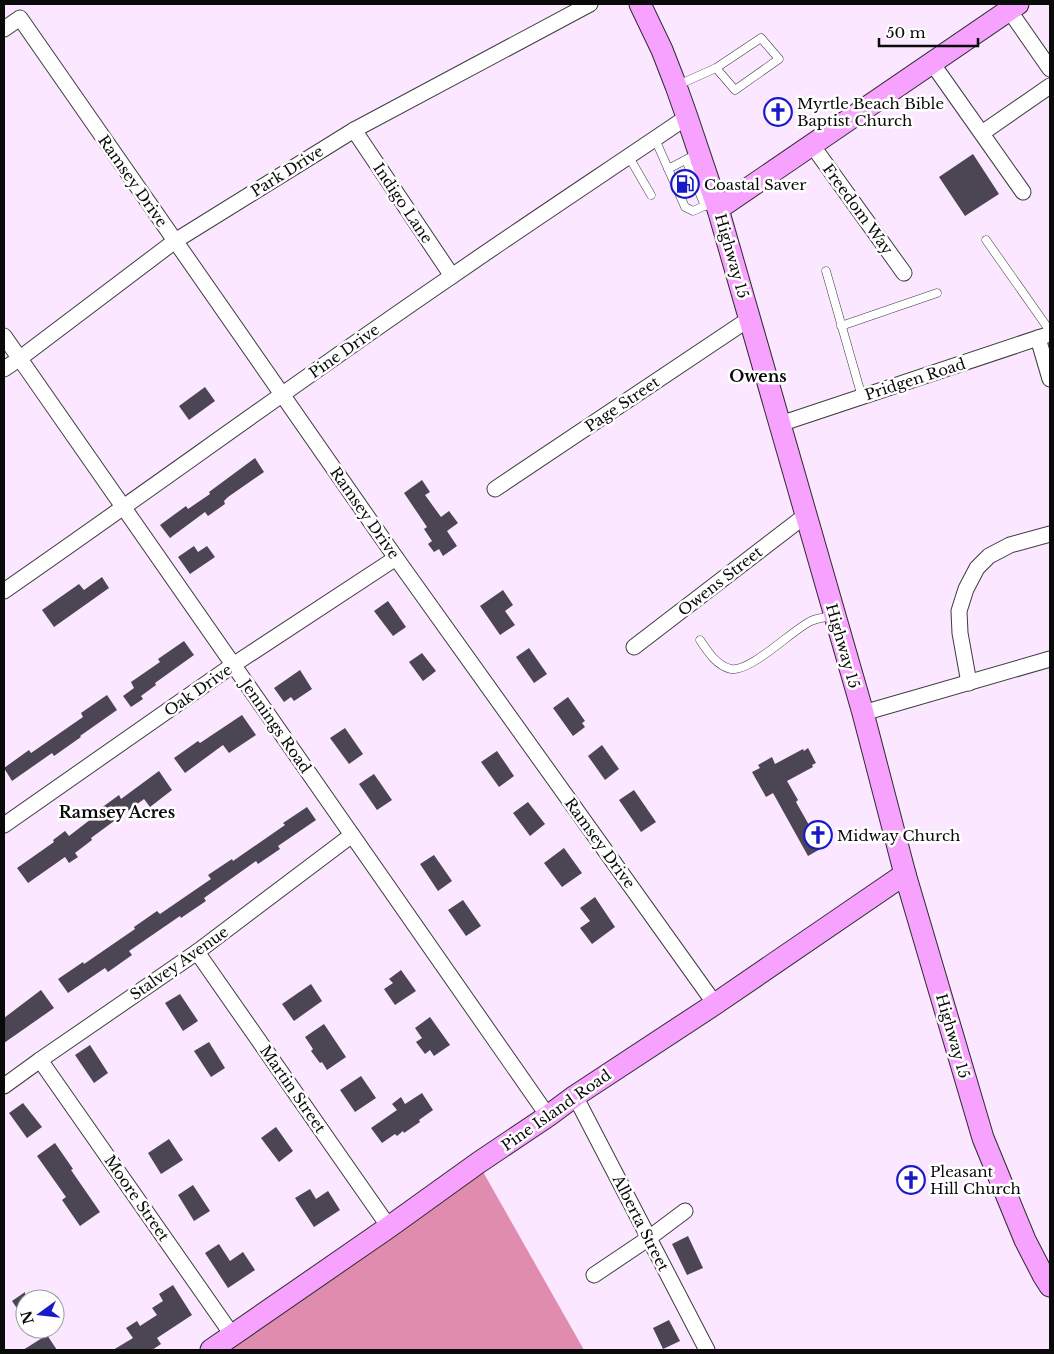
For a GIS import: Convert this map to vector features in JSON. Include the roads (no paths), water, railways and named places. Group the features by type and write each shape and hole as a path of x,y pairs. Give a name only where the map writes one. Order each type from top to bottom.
{"main road":[{"name":"Highway 15","path":"640,4 662,50 687,117 693,156 713,206 749,319 863,713 905,874 983,1138 1025,1240 1050,1286"},
{"path":"713,206 812,145 1014,7"},
{"name":"Pine Island Road","path":"211,1350 575,1096 715,1004 905,874"}],"street":[{"name":"Park Drive","path":"4,369 20,359 175,241 354,130 590,4"},
{"path":"1014,7 1050,69"},
{"name":"Ramsey Drive","path":"4,29 20,18 396,558 715,1004"},
{"path":"932,63 1024,192"},
{"path":"982,133 1050,86"},
{"name":"Pine Drive","path":"4,591 452,276 687,117"},
{"name":"Indigo Lane","path":"354,130 452,276"},
{"name":"Freedom Way","path":"812,145 904,273"},
{"name":"Page Street","path":"495,489 749,319"},
{"path":"1046,335 1050,379"},
{"name":"Pridgen Road","path":"780,424 1046,335"},
{"name":"Jennings Road","path":"4,336 548,1116"},
{"name":"Owens Street","path":"634,647 806,516"},
{"path":"969,683 960,633 959,611 966,588 977,568 989,556 1010,545 1050,534"},
{"name":"Oak Drive","path":"4,825 233,665 396,558"},
{"path":"863,713 1050,659"},
{"name":"Stalvey Avenue","path":"4,1086 197,952 352,835"},
{"name":"Martin Street","path":"197,952 389,1227"},
{"name":"Moore Street","path":"40,1060 233,1336"},
{"name":"Alberta Street","path":"575,1096 706,1350"},
{"path":"594,1276 685,1211"}],"lane":[{"path":"676,86 716,68 761,38 779,59 735,90 716,68"},
{"path":"655,138 685,207 693,211 713,206"},
{"path":"629,156 651,195"},
{"path":"668,169 693,156"},
{"path":"986,240 1046,335"},
{"path":"826,271 862,397"},
{"path":"841,326 937,293"},
{"path":"700,640 711,656 721,664 732,669 749,665 812,621 834,616"}],"place":[{"name":"Myrtle Beach Bible Baptist Church","path":"778,112"},
{"name":"Coastal Saver","path":"685,184"},
{"name":"Midway Church","path":"818,835"},
{"name":"Pleasant Hill Church","path":"911,1180"}],"district":[{"name":"Owens","path":"758,376"},
{"name":"Ramsey Acres","path":"117,812"}]}
